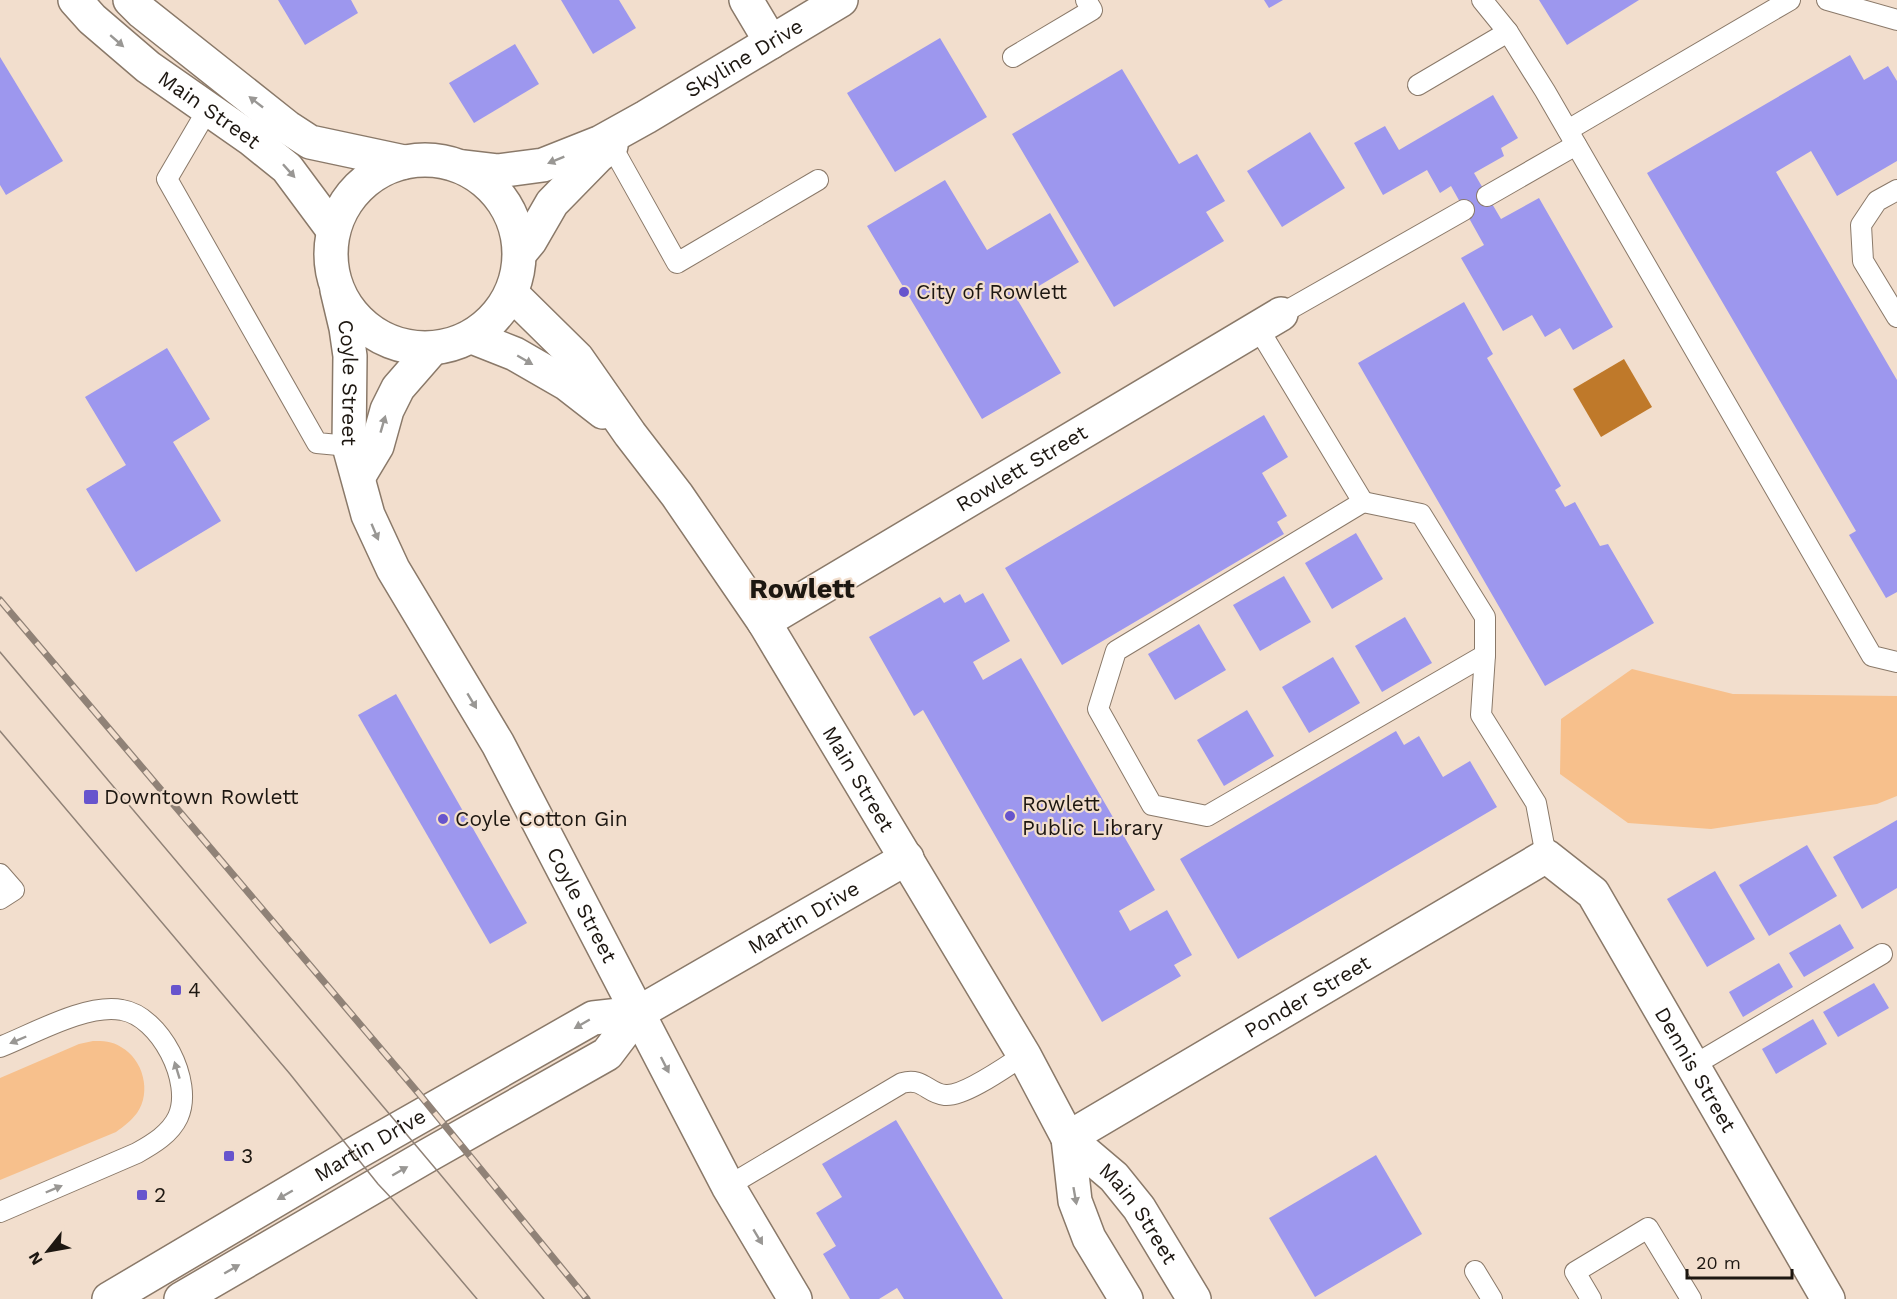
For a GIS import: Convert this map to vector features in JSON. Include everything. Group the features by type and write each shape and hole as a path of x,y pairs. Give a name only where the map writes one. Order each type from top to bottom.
{"street":[{"name":"Main Street","path":"75,0 92,19 148,67 251,139 287,168 333,230"},
{"name":"Main Street","path":"130,0 271,114 310,142 404,162 442,160 463,167 486,181 504,201 516,226 520,253 518,274 512,294 495,319 472,338 452,346 432,349 402,346 375,335 352,315 337,290 330,250 333,230 348,198 373,174 404,162"},
{"path":"746,0 771,42"},
{"name":"Skyline Drive","path":"463,167 497,171 543,165 601,142 841,0"},
{"name":"Skyline Drive","path":"520,253 530,241 552,203 598,156 646,117"},
{"name":"Coyle Street","path":"337,290 350,356 354,461 368,515 393,569 498,744 728,1186 795,1299"},
{"name":"Main Street","path":"512,294 577,358 630,434 677,495 764,622 1024,1056 1068,1138 1114,1177 1139,1208 1194,1299"},
{"name":"Rowlett Street","path":"764,622 1269,321"},
{"name":"Main Street","path":"472,338 515,354 567,384 630,434"},
{"name":"Coyle Street","path":"354,461 378,446 387,410 399,388 432,349"},
{"name":"Dennis Street","path":"1546,855 1593,893 1828,1299"},
{"name":"Ponder Street","path":"1068,1138 1546,855"},
{"name":"Martin Drive","path":"181,1299 607,1054 638,1013 907,858"},
{"name":"Martin Drive","path":"109,1299 334,1166 592,1018 638,1013"},
{"name":"Main Street","path":"1068,1138 1075,1201 1089,1238 1126,1299"}],"lane":[{"path":"1013,57 1092,10 1086,0"},
{"path":"1482,0 1508,32 1572,137 1872,656 1897,662"},
{"path":"1487,196 1572,137 1790,0"},
{"path":"1827,0 1897,20"},
{"path":"1418,85 1508,32"},
{"path":"208,109 168,178 317,443 354,461"},
{"path":"611,146 676,263 818,180"},
{"path":"1897,190 1877,201 1861,225 1863,261 1897,317"},
{"path":"1363,502 1269,321 1464,210"},
{"path":"1485,655 1207,816 1152,806 1098,709 1116,651 1363,502 1421,514 1485,617 1485,655 1481,714 1536,804 1546,855"},
{"path":"0,874 14,890 0,899"},
{"path":"1694,1065 1882,954"},
{"path":"0,1047 83,1012 105,1009 123,1010 142,1019 160,1036 173,1056 180,1077 183,1097 179,1116 168,1132 153,1144 0,1212"},
{"path":"728,1186 902,1083 916,1081 943,1095 951,1095 967,1090 1024,1056"},
{"path":"1591,1299 1575,1272 1648,1228 1691,1299"},
{"path":"1475,1271 1492,1299"}],"shaded area":[{"path":"1624,359 1652,407 1601,437 1573,389"},
{"path":"1632,669 1733,694 1897,696 1897,796 1877,804 1711,829 1628,823 1560,774 1561,719"},
{"path":"93,1041 118,1045 135,1059 143,1077 144,1086 142,1105 137,1113 116,1132 0,1180 0,1078 79,1044"}],"building":[{"path":"278,0 351,0 358,13 305,45"},
{"path":"561,0 619,0 636,28 593,54"},
{"path":"1264,0 1283,0 1269,8"},
{"path":"1539,0 1639,0 1567,45"},
{"path":"940,38 987,117 895,172 847,93"},
{"path":"515,44 539,84 474,123 449,83"},
{"path":"1850,55 1864,80 1888,66 1897,81 1897,161 1837,196 1811,151 1776,172 1897,380 1897,592 1886,598 1849,535 1856,531 1647,173"},
{"path":"0,57 63,161 6,195 0,185"},
{"path":"1122,69 1179,164 1197,154 1225,201 1206,212 1224,241 1114,307 1012,134"},
{"path":"1493,95 1518,138 1501,148 1504,156 1474,173 1501,219 1539,198 1613,327 1573,350 1560,328 1545,337 1532,315 1503,331 1461,258 1484,245 1451,186 1440,193 1427,170 1383,195 1354,143 1385,126 1399,150"},
{"path":"1310,132 1345,188 1282,227 1247,171"},
{"path":"945,180 987,250 1050,213 1079,262 1017,299 1061,373 982,419 867,226"},
{"path":"1464,302 1493,354 1487,358 1561,486 1555,490 1565,507 1575,502 1600,546 1608,544 1654,623 1545,686 1358,363"},
{"path":"167,348 210,419 173,442 221,521 136,572 86,489 126,465 85,397"},
{"path":"1264,415 1288,457 1262,473 1287,516 1277,522 1284,534 1062,665 1005,568"},
{"path":"1356,533 1383,579 1332,609 1305,563"},
{"path":"1284,576 1311,622 1260,651 1233,605"},
{"path":"983,593 1010,641 973,662 983,680 1021,658 1155,890 1119,911 1130,931 1167,910 1192,955 1174,965 1181,976 1102,1022 923,710 914,716 869,637 940,597 944,603 960,594 965,603"},
{"path":"1405,617 1432,663 1382,692 1355,646"},
{"path":"1199,624 1226,670 1175,700 1148,654"},
{"path":"1333,657 1360,703 1309,733 1282,687"},
{"name":"Coyle Cotton Gin","path":"396,694 527,923 490,944 358,715"},
{"path":"1247,710 1274,756 1224,786 1197,740"},
{"path":"1396,731 1404,745 1419,736 1443,777 1470,761 1497,807 1238,959 1180,859"},
{"path":"1897,820 1897,888 1862,909 1833,857"},
{"path":"1807,845 1837,896 1769,936 1739,885"},
{"path":"1715,871 1755,939 1707,967 1667,899"},
{"path":"1840,924 1854,948 1804,977 1789,953"},
{"path":"1779,963 1793,987 1743,1017 1729,992"},
{"path":"1874,983 1889,1008 1838,1037 1823,1012"},
{"path":"1813,1019 1827,1044 1776,1074 1762,1049"},
{"path":"896,1120 1003,1299 904,1299 897,1288 879,1299 850,1299 823,1254 836,1246 816,1213 842,1197 822,1164"},
{"path":"1376,1155 1422,1234 1315,1297 1269,1218"}],"tram line":[{"path":"0,652 544,1299"},
{"path":"0,731 290,1074 378,1184 477,1299"}],"railway":[{"path":"0,600 420,1095 587,1299"}],"place":[{"name":"City of Rowlett","path":"904,292"},
{"name":"Downtown Rowlett","path":"91,797"},
{"name":"Rowlett Public Library","path":"1010,816"},
{"name":"Coyle Cotton Gin","path":"443,819"},
{"name":"4","path":"176,990"},
{"name":"3","path":"229,1156"},
{"name":"2","path":"142,1195"}],"district":[{"name":"Rowlett","path":"802,589"}]}
